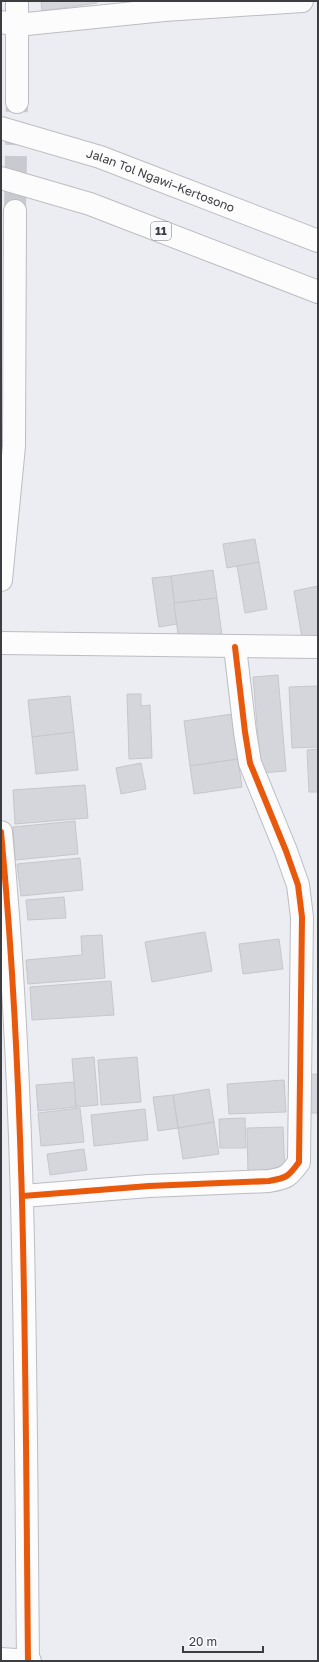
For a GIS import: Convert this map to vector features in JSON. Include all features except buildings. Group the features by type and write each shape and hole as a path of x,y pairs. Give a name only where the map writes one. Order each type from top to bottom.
{"main road":[{"path":"17,1 9,24 17,102"},
{"path":"9,24 164,10 302,1"},
{"name":"Jalan Tol Ngawi–Kertosono","path":"1,128 100,157 318,241"},
{"name":"11","path":"1,178 90,204 318,292"},
{"path":"1,580 14,446 8,271 15,211"},
{"path":"1,643 318,647"},
{"path":"23,1196 149,1186 269,1181 285,1178 299,1162 302,917 298,885 286,851 250,763 244,732 235,647"},
{"path":"1,832 15,1035 23,1196 29,1661 1,1659"}],"tunnel":[{"path":"15,211 17,102"}],"cycle path":[{"path":"23,1196 149,1186 269,1181 287,1176 299,1162 302,917 298,885 286,851 250,763 235,647"},
{"path":"1,832 10,935 20,1142 25,1349 28,1661"}]}
